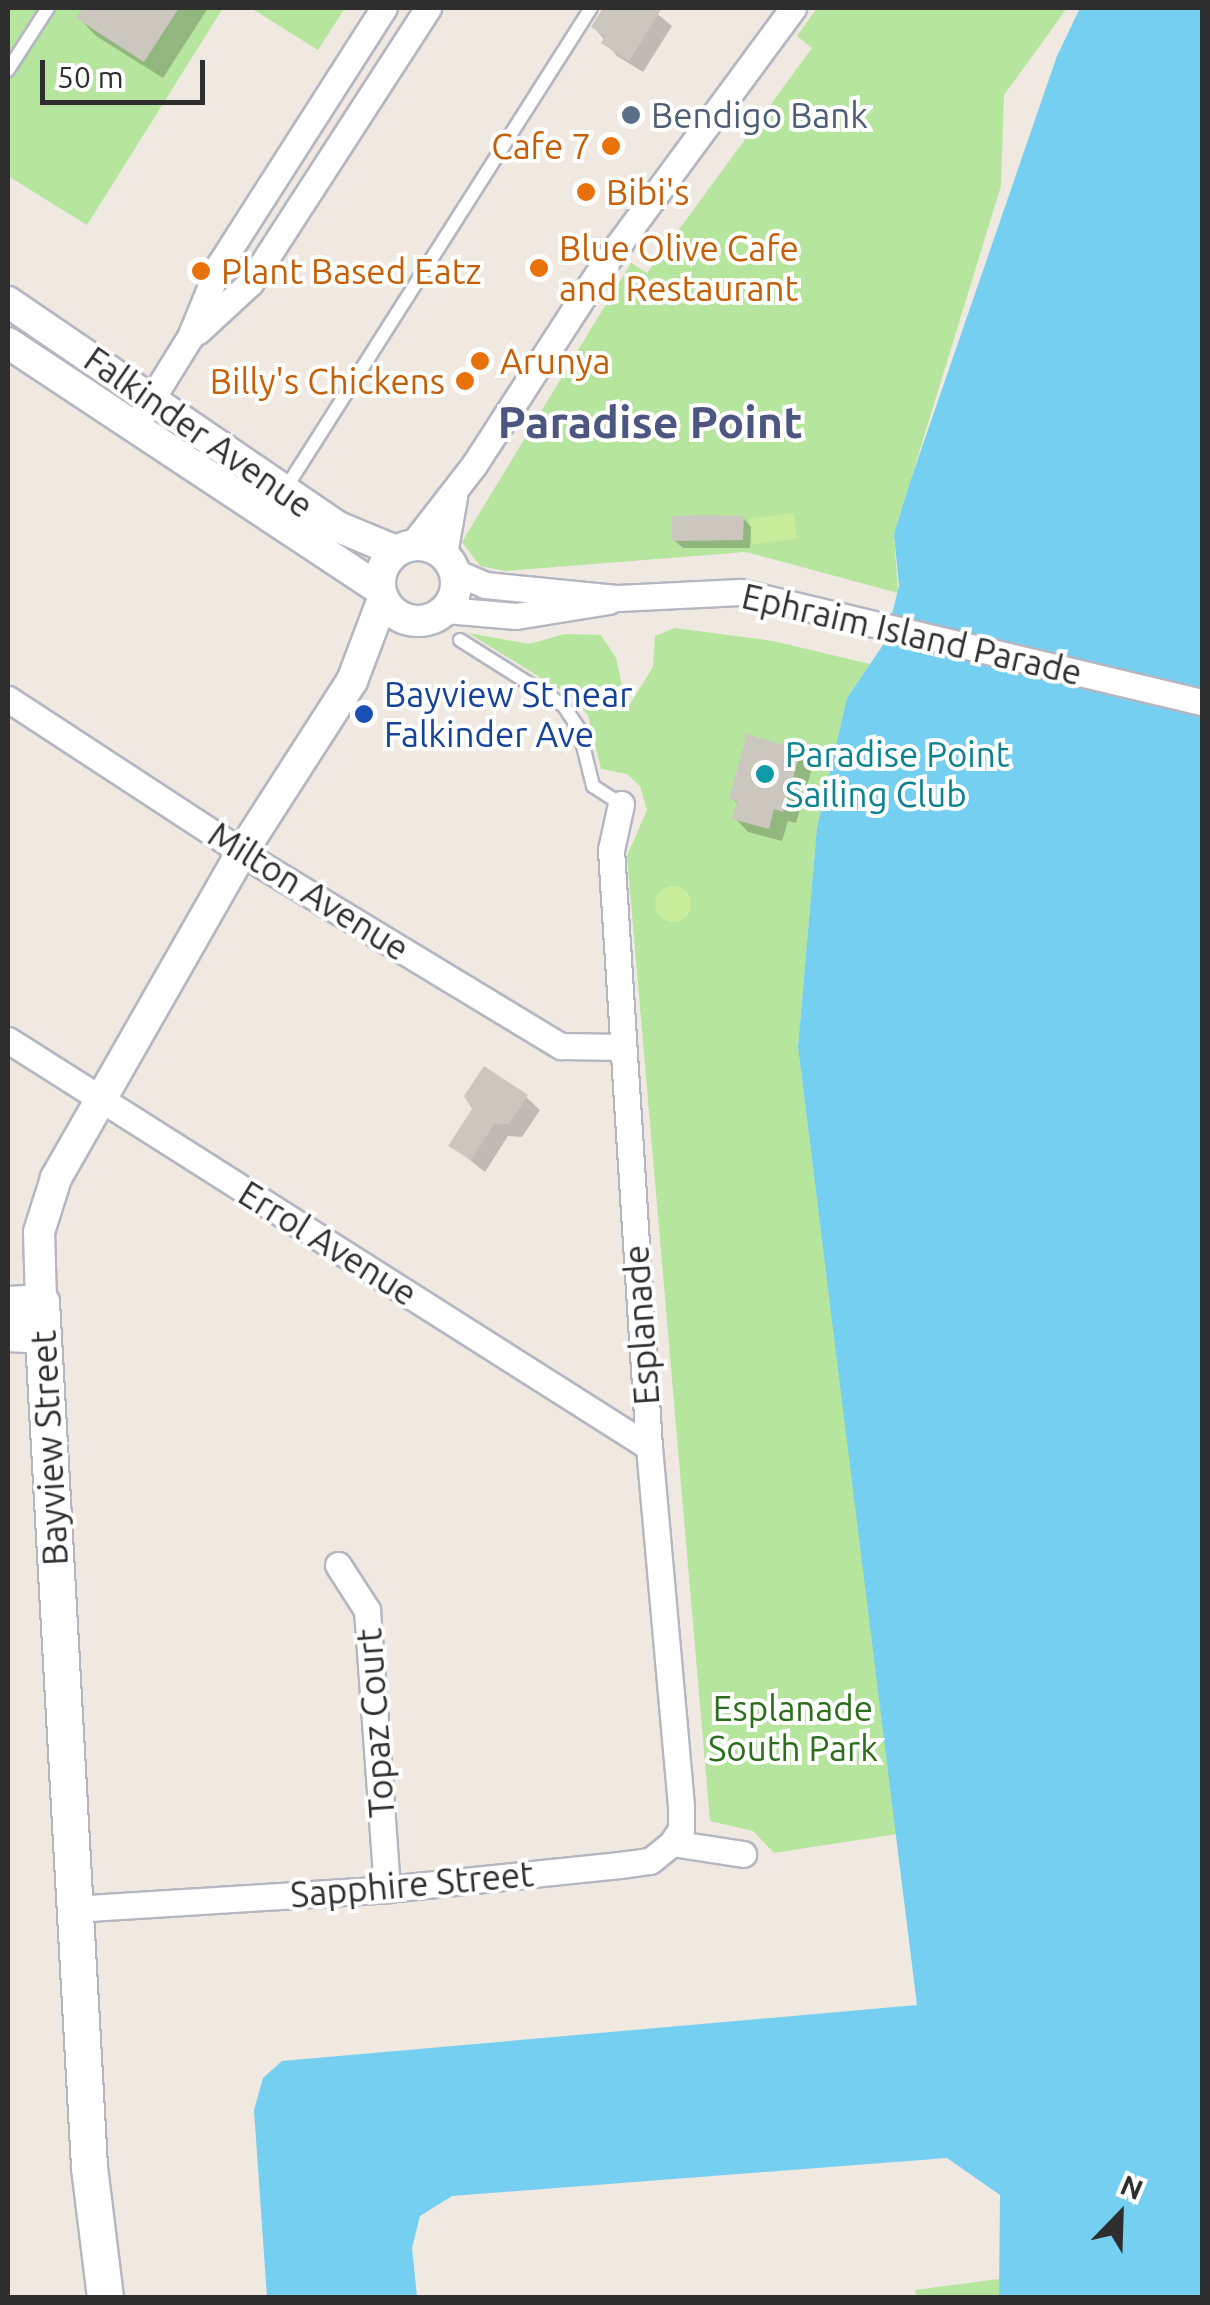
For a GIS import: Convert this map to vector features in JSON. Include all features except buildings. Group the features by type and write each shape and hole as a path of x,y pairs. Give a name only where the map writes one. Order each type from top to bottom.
{"main road":[{"name":"Bayview Street","path":"25,1319 73,1909 89,2167 106,2298"}],"street":[{"path":"135,424 190,337 214,280 384,8"},
{"path":"190,337 237,295 428,8"},
{"path":"455,492 446,610 415,621 399,616 381,594 382,570 455,492 602,267 793,8"},
{"path":"214,280 237,295"},
{"path":"9,349 20,310"},
{"name":"Falkinder Avenue","path":"20,310 153,398 278,501 381,594"},
{"name":"Falkinder Avenue","path":"9,349 135,424 278,501 354,537 404,548"},
{"path":"404,548 450,563"},
{"name":"Ephraim Island Parade","path":"450,563 486,585 618,598 740,592 846,614 1202,702"},
{"name":"Bayview Street","path":"352,681 381,594"},
{"name":"Ephraim Island Parade","path":"446,610 516,616 589,608 618,598"},
{"name":"Bayview Street","path":"25,1319 43,1210 100,1098 244,849 352,681 415,621"},
{"name":"Milton Avenue","path":"8,699 561,1046 623,1047"},
{"name":"Esplanade","path":"621,804 611,850 648,1446 682,1807 681,1829 672,1842"},
{"name":"Errol Avenue","path":"8,1040 648,1446"},
{"name":"Topaz Court","path":"338,1565 367,1610 386,1889"},
{"path":"672,1842 743,1854"},
{"name":"Sapphire Street","path":"73,1909 386,1889 650,1861 672,1842"}],"lane":[{"path":"8,70 48,8"},
{"path":"278,501 591,8"},
{"path":"460,640 563,705 579,728 593,786 621,804"}],"green space":[{"path":"8,8 223,8 87,225 8,176"},
{"path":"251,8 345,8 318,50"},
{"path":"817,8 1067,8 1004,95 1001,186 894,534 898,593 746,552 505,571 480,566 462,542 631,263 647,273 812,48 797,36"},
{"path":"794,513 797,539 753,544 749,518"},
{"name":"Esplanade South Park","path":"675,628 773,641 870,664 847,698 817,827 798,1047 897,1834 774,1853 753,1831 710,1821 627,856 647,810 640,786 627,774 601,769 588,715 569,695 468,633 529,644 565,634 601,635 616,658 627,709 653,667 655,636"},
{"path":"673,886 686,891 691,904 686,917 673,922 660,917 655,904 660,891"},
{"path":"999,2279 999,2297 917,2297 915,2290"}],"water":[{"path":"1080,8 1202,8 1202,2297 999,2297 1000,2195 947,2158 452,2196 420,2216 412,2248 417,2297 267,2297 254,2110 263,2078 282,2061 917,2005 798,1047 817,827 847,698 885,642 899,586 894,534 1057,56"}],"place":[{"name":"Bendigo Bank","path":"631,115"},
{"name":"Cafe 7","path":"611,146"},
{"name":"Bibi's","path":"586,192"},
{"name":"Blue Olive Cafe and Restaurant","path":"539,268"},
{"name":"Plant Based Eatz","path":"201,271"},
{"name":"Arunya","path":"480,361"},
{"name":"Billy's Chickens","path":"465,381"},
{"name":"Bayview St near Falkinder Ave","path":"364,714"},
{"name":"Paradise Point Sailing Club","path":"765,774"}],"district":[{"name":"Paradise Point","path":"650,422"}]}
